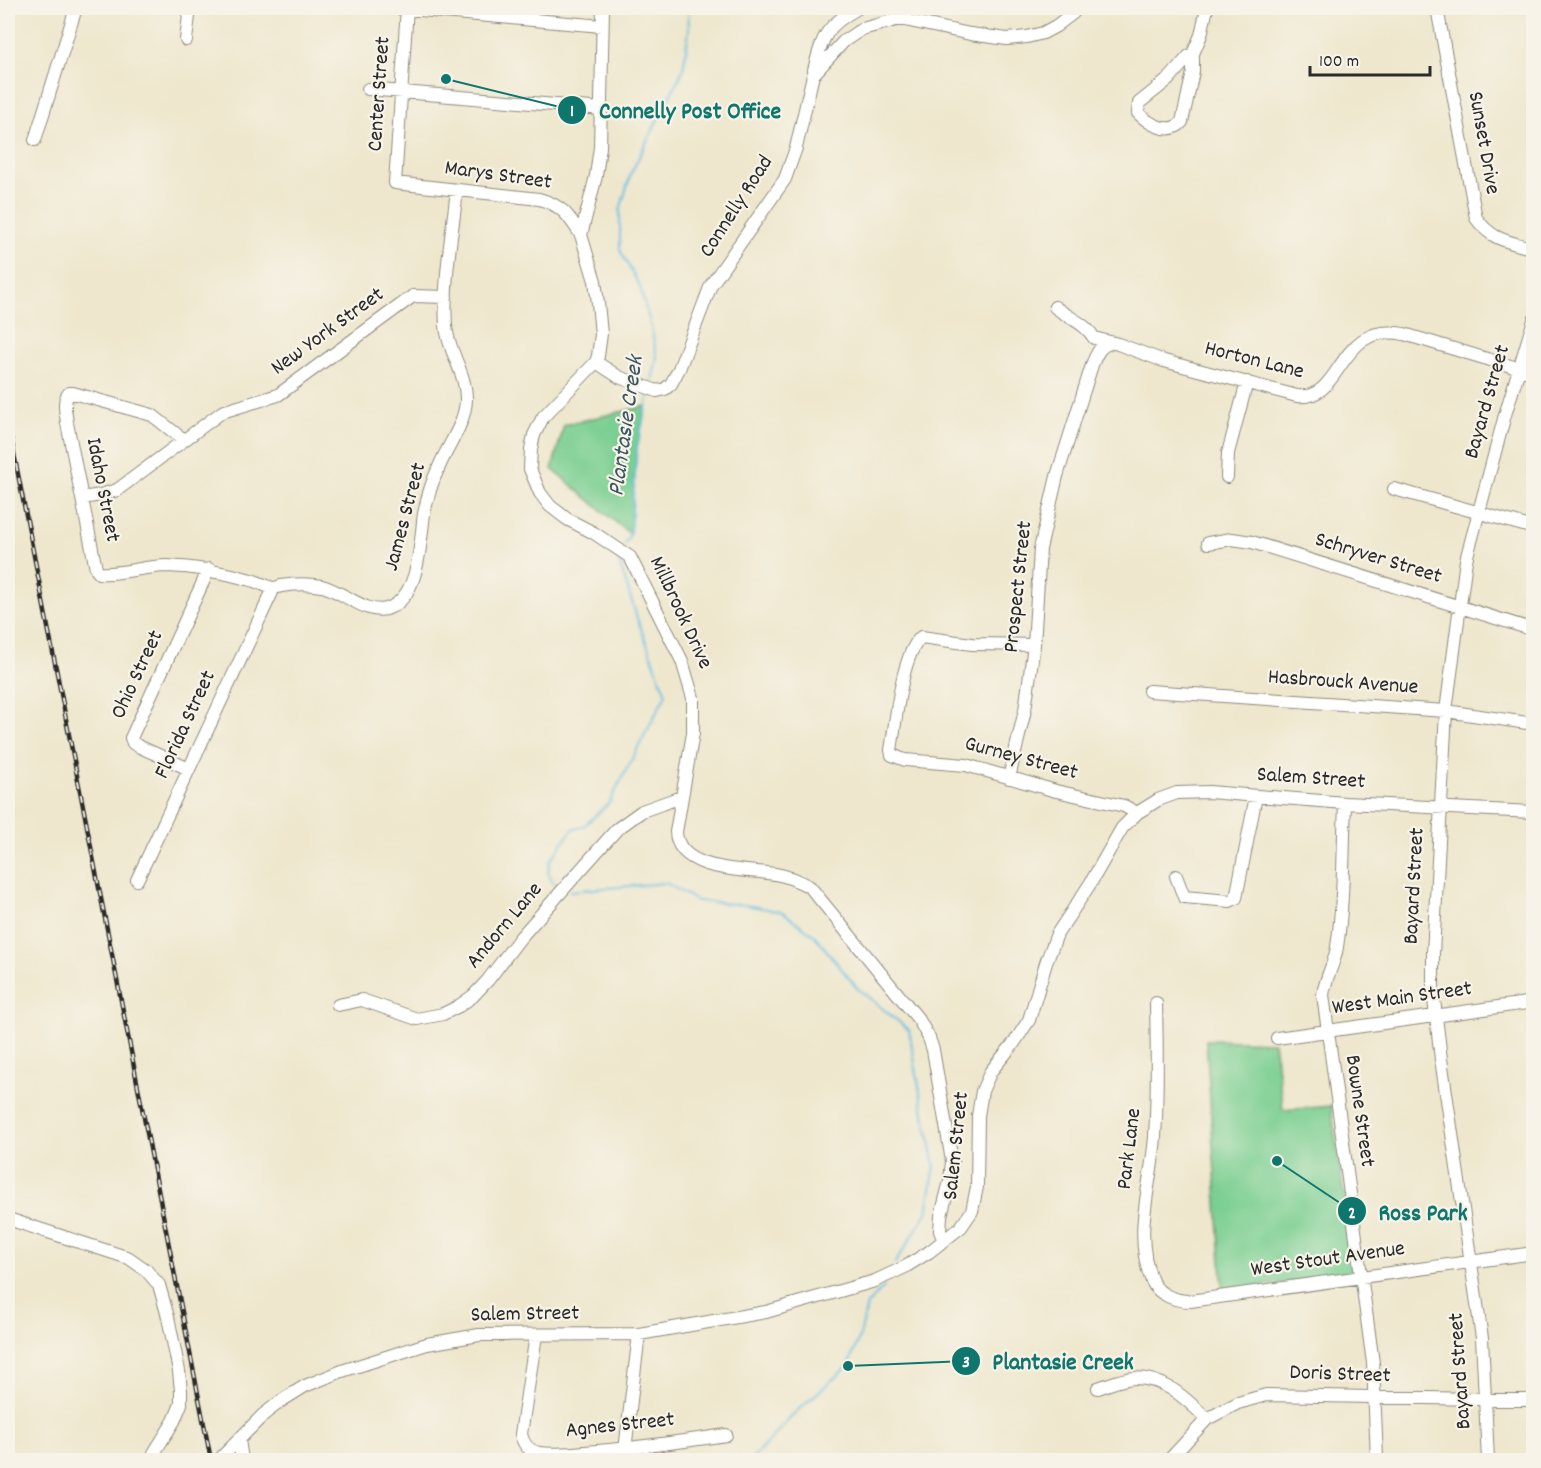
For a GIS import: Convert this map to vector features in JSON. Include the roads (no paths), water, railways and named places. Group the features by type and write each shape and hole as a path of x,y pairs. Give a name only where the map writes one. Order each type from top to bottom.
{"street":[{"path":"35,140 76,8"},
{"path":"186,40 190,8"},
{"path":"397,8 602,26"},
{"name":"Center Street","path":"395,183 407,8"},
{"path":"580,236 600,147 603,8"},
{"path":"813,75 826,33 833,24 858,8"},
{"name":"Connelly Road","path":"596,362 619,377 657,391 671,384 680,369 711,285 785,179 796,148 813,75 844,41 862,29 900,19 970,34 1007,39 1027,37 1056,26 1076,8"},
{"path":"1192,56 1189,56 1169,79 1139,103 1138,113 1146,120 1168,129 1177,127 1182,122 1194,72 1192,56 1201,35 1207,8"},
{"name":"Sunset Drive","path":"1437,8 1476,218 1492,236 1533,249"},
{"path":"368,89 602,109"},
{"name":"Marys Street","path":"395,183 540,199 553,202 560,207 573,222 580,236 595,281 601,334 596,362"},
{"name":"James Street","path":"116,573 166,566 209,569 274,588 302,585 322,586 376,610 394,606 410,585 418,564 428,498 438,467 462,420 466,400 463,379 450,346 446,328 446,297 457,190"},
{"name":"New York Street","path":"82,498 117,490 222,412 278,395 413,296 446,297"},
{"name":"Horton Lane","path":"1055,307 1068,318 1088,327 1094,338 1112,342 1164,361 1297,396 1311,396 1323,389 1354,346 1367,336 1385,331 1404,334 1533,373"},
{"name":"Bayard Street","path":"1488,1461 1482,1338 1436,1015 1433,991 1433,954 1446,711 1466,560 1533,320"},
{"name":"Prospect Street","path":"1009,778 1025,710 1035,645 1040,549 1057,476 1092,365 1098,351 1112,342"},
{"name":"Millbrook Drive","path":"596,362 543,417 533,442 530,469 540,493 550,506 567,519 630,556 682,662 693,698 693,733 681,797 677,839 686,852 700,861 724,869 774,873 810,887 919,1020 933,1050 952,1161 950,1181 941,1216 940,1232 944,1241"},
{"path":"1227,477 1228,453 1247,382"},
{"name":"Idaho Street","path":"116,573 99,573 96,568 67,423 66,397 69,393 73,393 152,415 184,440"},
{"path":"1394,489 1533,528"},
{"name":"Schryver Street","path":"1208,543 1232,539 1252,542 1533,630"},
{"name":"Ohio Street","path":"189,769 138,746 131,738 209,569"},
{"name":"Florida Street","path":"137,880 274,588"},
{"name":"Gurney Street","path":"1035,645 972,644 924,636 918,639 903,677 892,755 905,760 960,763 1009,778 1124,806 1137,813"},
{"name":"Hasbrouck Avenue","path":"1149,691 1446,711 1533,724"},
{"name":"Salem Street","path":"219,1461 263,1415 281,1401 305,1386 342,1371 450,1339 479,1335 639,1334 766,1312 845,1290 885,1276 917,1260 944,1241 967,1220 976,1198 978,1116 987,1079 1029,1020 1057,934 1090,884 1122,828 1137,813 1158,800 1185,792 1209,792 1345,804 1533,812"},
{"path":"1176,876 1184,897 1230,901 1236,898 1256,796"},
{"name":"Andorn Lane","path":"338,1005 362,1000 417,1018 443,1014 459,1006 473,996 488,980 520,938 617,829 642,811 681,797"},
{"name":"Bowne Street","path":"1345,804 1341,912 1337,950 1324,984 1323,995 1373,1363 1377,1461"},
{"name":"West Main Street","path":"1277,1038 1533,1002"},
{"name":"Park Lane","path":"1156,1003 1158,1097 1154,1150 1145,1199 1143,1234 1152,1282 1165,1294"},
{"path":"8,1219 129,1258 146,1270 159,1285 168,1317 182,1391 181,1404 174,1421 154,1453 153,1461"},
{"name":"West Stout Avenue","path":"1165,1294 1181,1301 1190,1301 1533,1253"},
{"path":"625,1450 639,1334"},
{"name":"Agnes Street","path":"536,1335 522,1424 522,1440 531,1450 539,1453 625,1450 726,1435"},
{"path":"1098,1388 1134,1378 1157,1383 1181,1394 1207,1419"},
{"name":"Doris Street","path":"1169,1461 1207,1419 1238,1403 1266,1395 1533,1400"},
{"path":"239,1440 242,1461"}],"waterway":[{"name":"Plantasie Creek","path":"651,385 657,358 640,287 620,250 620,210 631,173 683,70 689,30 688,8"},
{"name":"Plantasie Creek","path":"625,544 630,534 637,448 649,394"},
{"name":"Plantasie Creek","path":"559,887 548,873 550,861 572,830 584,826 609,803 666,694 638,621 618,558"},
{"name":"Plantasie Creek","path":"570,891 666,883 697,901 746,905 783,912 815,936 857,988 909,1030 935,1165 927,1213 895,1263"},
{"name":"Plantasie Creek","path":"751,1460 799,1409 848,1366 860,1336 867,1305 884,1287"}],"railway":[{"path":"8,423 211,1460"}],"place":[{"name":"Connelly Post Office","path":"446,79"},
{"name":"Ross Park","path":"1277,1161"},
{"name":"Plantasie Creek","path":"848,1366"}]}
